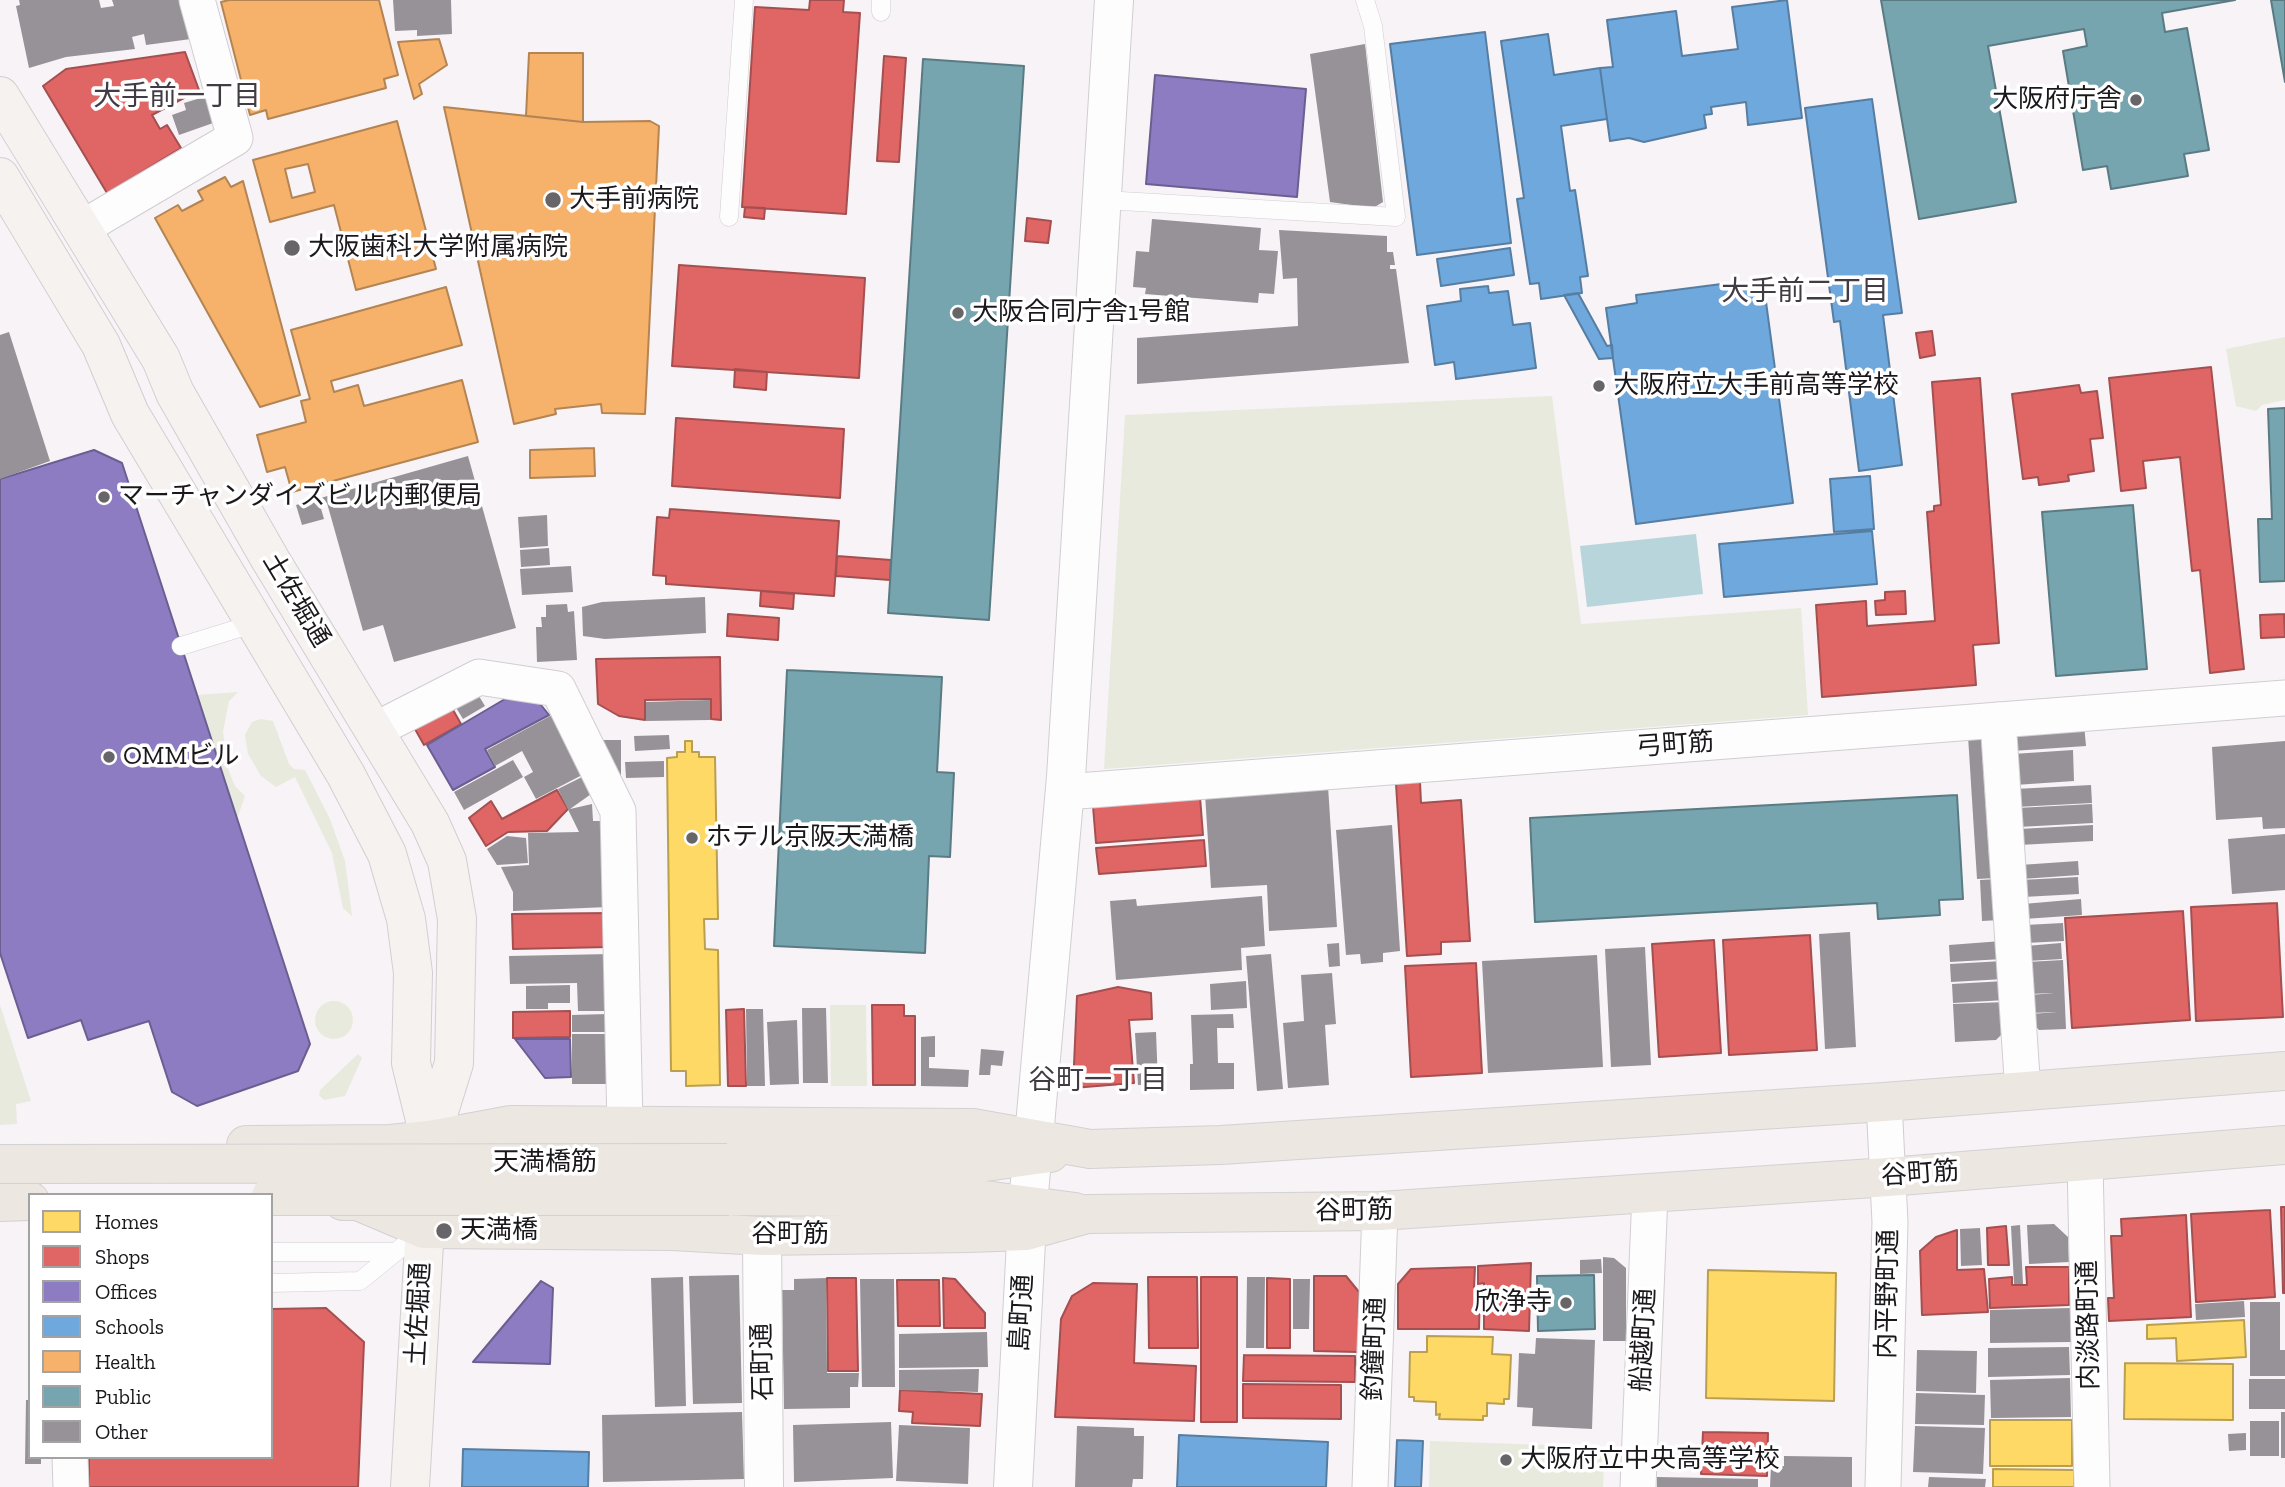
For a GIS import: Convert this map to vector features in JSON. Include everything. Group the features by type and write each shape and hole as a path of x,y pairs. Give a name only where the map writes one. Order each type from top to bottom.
{"main road":[{"name":"土佐堀通","path":"0,96 160,359 175,393 270,559 430,823 447,861 457,919 454,1063 430,1140 410,1487"},
{"name":"土佐堀通","path":"0,177 101,345 130,414 346,775 387,854 406,919 412,973 411,1063 430,1140"},
{"path":"430,1140 511,1125 625,1125 973,1128 1033,1147 1090,1149 1221,1145 1884,1102 2285,1072"},
{"name":"天満橋筋","path":"6,1158 50,1155 90,1148 390,1144 430,1140"},
{"name":"谷町筋","path":"1087,1214 1380,1211 1888,1177 2285,1145"},
{"name":"天満橋筋","path":"273,1199 728,1179 971,1164 1033,1147"},
{"name":"天満橋筋","path":"6,1158 728,1179 970,1198 1027,1218 1087,1214"},
{"name":"天満橋筋","path":"273,1199 358,1201 424,1229"},
{"name":"谷町筋","path":"424,1229 672,1231 762,1236 1027,1218"}],"street":[{"path":"82,229 235,138 197,0"},
{"name":"島町通","path":"1013,1487 1027,1218 1065,792 1104,200 1114,0"},
{"path":"375,730 479,677 558,689 618,811 625,1125"},
{"name":"弓町筋","path":"1065,792 2285,698"},
{"path":"1998,720 2023,1092"},
{"name":"内平野町通","path":"1883,1487 1890,1222 1884,1102"},
{"name":"内淡路町通","path":"2085,1162 2092,1487"},
{"name":"船越町通","path":"1638,1487 1650,1193"},
{"name":"釣鐘町通","path":"1370,1487 1380,1211"},
{"name":"石町通","path":"762,1236 764,1487"},
{"path":"71,1459 71,1487"}],"lane":[{"path":"729,217 744,0"},
{"path":"1104,200 1396,217 1373,26 1365,0"},
{"path":"181,646 256,623"},
{"path":"273,1283 360,1280 424,1229"},
{"path":"273,1252 392,1252"}],"shaded area":[{"path":"2285,337 2285,400 2262,405 2256,411 2236,406 2226,349"},
{"path":"1552,396 1581,624 1801,608 1808,715 1104,769 1125,415"},
{"path":"238,692 229,701 223,732 228,769 235,786 245,796 237,819 197,695"},
{"path":"261,719 273,721 289,764 294,769 305,770 330,819 345,861 352,916 343,908 332,853 295,777 276,787 261,776 248,754 245,735 252,722"},
{"path":"334,1001 347,1007 353,1020 347,1033 334,1039 321,1033 315,1020 321,1007"},
{"path":"0,1005 31,1101 16,1104 17,1124 0,1125"},
{"path":"830,1005 866,1005 867,1086 831,1086"},
{"path":"358,1054 362,1058 345,1096 324,1100 319,1095 320,1090"},
{"path":"1430,1441 1605,1447 1603,1487 1429,1487"}],"water":[{"path":"1696,534 1703,594 1587,607 1580,546"}],"building: Homes":[{"name":"ホテル京阪天満橋","path":"685,741 692,741 692,752 699,752 699,757 715,757 718,919 704,919 705,949 718,950 720,1085 686,1086 686,1071 671,1071 667,758 677,757 677,752 685,752"},
{"path":"1708,1270 1836,1273 1834,1401 1706,1398"},
{"path":"2244,1320 2246,1357 2177,1361 2176,1338 2147,1339 2147,1325"},
{"path":"1427,1336 1493,1337 1492,1354 1511,1355 1509,1399 1504,1399 1504,1404 1487,1403 1487,1416 1483,1416 1483,1420 1439,1419 1440,1414 1436,1415 1436,1402 1414,1401 1414,1397 1409,1397 1410,1352 1427,1352"},
{"path":"2125,1363 2233,1364 2233,1420 2124,1419"},
{"path":"1990,1420 2072,1420 2072,1466 1990,1466"},
{"path":"1993,1469 2074,1470 2074,1487 1993,1487"}],"building: Shops":[{"path":"810,0 844,0 843,12 860,13 846,214 742,207 755,7 809,10"},
{"path":"185,52 199,90 152,115 160,129 167,125 181,148 107,193 43,86 66,69"},
{"path":"884,56 906,58 899,162 877,161"},
{"path":"745,207 765,208 764,219 744,217"},
{"path":"1027,218 1051,221 1048,243 1025,241"},
{"path":"679,265 865,278 859,378 672,366"},
{"path":"1932,331 1935,355 1920,358 1916,333"},
{"path":"2211,367 2244,669 2210,673 2200,570 2192,571 2180,457 2143,461 2146,488 2121,491 2109,378"},
{"path":"735,369 767,372 766,390 734,387"},
{"path":"1980,378 1999,643 1973,645 1976,685 1822,697 1816,605 1866,601 1867,626 1935,621 1927,512 1934,511 1934,506 1941,505 1932,382"},
{"path":"2079,385 2081,393 2097,391 2103,438 2090,439 2094,471 2068,475 2069,481 2039,485 2038,477 2023,479 2012,394"},
{"path":"676,418 844,429 840,498 672,486"},
{"path":"670,509 839,521 834,596 666,584 666,576 653,575 657,517 669,518"},
{"path":"837,556 891,560 890,580 836,576"},
{"path":"761,591 794,594 793,609 760,606"},
{"path":"1905,591 1906,614 1876,615 1875,601 1885,600 1885,592"},
{"path":"728,614 779,618 778,640 727,636"},
{"path":"2284,614 2285,637 2261,638 2260,615"},
{"path":"720,657 721,720 711,719 711,699 645,700 645,720 619,716 598,704 596,659"},
{"path":"448,701 461,724 424,745 411,722"},
{"path":"1420,782 1421,803 1461,800 1470,941 1441,942 1441,954 1407,956 1396,784"},
{"path":"557,790 568,809 547,831 508,832 486,846 469,818 491,801 502,819"},
{"path":"1200,797 1203,835 1096,843 1093,806"},
{"path":"1204,840 1206,866 1099,874 1096,848"},
{"path":"2277,903 2283,1017 2196,1021 2191,907"},
{"path":"2183,911 2190,1020 2072,1028 2065,918"},
{"path":"610,913 610,947 513,949 512,914"},
{"path":"1810,935 1817,1050 1729,1055 1723,940"},
{"path":"1714,940 1721,1053 1659,1057 1652,944"},
{"path":"1476,963 1482,1073 1411,1077 1405,966"},
{"path":"1118,987 1151,993 1152,1019 1129,1020 1134,1083 1073,1088 1077,996"},
{"path":"872,1005 904,1005 904,1016 915,1016 915,1085 873,1085"},
{"path":"744,1009 746,1086 728,1086 726,1010"},
{"path":"570,1011 570,1037 513,1038 513,1012"},
{"path":"2281,1207 2285,1207 2285,1293 2283,1293"},
{"path":"2270,1210 2275,1297 2196,1302 2191,1214"},
{"path":"2186,1215 2191,1317 2109,1321 2108,1298 2114,1298 2111,1236 2122,1236 2121,1219"},
{"path":"2006,1226 2009,1265 1988,1265 1987,1228"},
{"path":"1957,1230 1957,1270 1984,1269 1988,1312 1922,1315 1920,1251 1936,1237"},
{"path":"1531,1263 1529,1331 1484,1329 1484,1283 1478,1284 1478,1266"},
{"path":"1475,1267 1474,1288 1480,1289 1479,1329 1398,1329 1398,1284 1411,1269"},
{"path":"2026,1267 2069,1267 2069,1305 1990,1308 1989,1279 2012,1277 2012,1285 2027,1285"},
{"path":"1314,1276 1346,1276 1359,1292 1358,1352 1314,1351"},
{"path":"1148,1277 1197,1277 1198,1348 1149,1348"},
{"path":"1201,1277 1237,1277 1237,1422 1201,1422"},
{"path":"827,1278 856,1278 858,1371 828,1371"},
{"path":"943,1278 955,1279 985,1313 985,1328 944,1328"},
{"path":"1267,1278 1290,1279 1290,1348 1267,1348"},
{"path":"897,1280 939,1280 940,1326 898,1326"},
{"path":"1093,1283 1137,1284 1134,1363 1196,1366 1194,1421 1055,1417 1061,1319 1072,1296"},
{"path":"326,1308 364,1342 358,1487 89,1487 89,1459 273,1459 273,1309"},
{"path":"1244,1355 1355,1356 1355,1382 1243,1381"},
{"path":"1243,1384 1341,1385 1341,1419 1243,1418"},
{"path":"900,1390 982,1394 980,1426 912,1423 913,1412 899,1411"},
{"path":"1703,1432 1768,1433 1767,1476 1701,1474"}],"building: Offices":[{"path":"1155,75 1306,89 1297,197 1146,184"},
{"name":"OMMビル","path":"94,450 122,463 310,1044 298,1071 197,1106 172,1092 149,1021 88,1040 81,1020 28,1038 0,953 0,479"},
{"path":"505,699 537,700 549,715 485,749 495,767 453,790 427,745"},
{"path":"515,1039 570,1039 571,1077 545,1078"},
{"path":"541,1281 553,1288 550,1364 473,1362"}],"building: Schools":[{"path":"1787,0 1802,118 1748,125 1746,102 1711,107 1712,114 1704,115 1706,128 1644,142 1629,138 1610,141 1600,68 1613,67 1607,20 1676,11 1682,56 1738,49 1732,7"},
{"path":"1485,32 1511,243 1417,255 1390,44"},
{"path":"1548,34 1554,75 1600,68 1607,119 1561,126 1570,191 1575,190 1588,276 1580,277 1582,293 1541,299 1539,283 1530,284 1517,199 1524,198 1501,41"},
{"path":"1872,99 1902,313 1883,315 1902,465 1859,471 1840,321 1834,322 1805,108"},
{"path":"1510,248 1514,275 1441,286 1437,259"},
{"path":"1737,282 1738,291 1764,287 1793,503 1636,524 1606,308 1637,303 1636,295"},
{"path":"1488,286 1489,293 1508,291 1513,325 1530,323 1536,368 1456,379 1454,362 1435,365 1427,306 1461,301 1460,289"},
{"path":"1578,293 1607,346 1612,345 1613,358 1599,359 1564,295"},
{"path":"1870,476 1874,529 1834,532 1830,479"},
{"path":"1872,531 1877,584 1724,597 1719,544"},
{"path":"1179,1435 1328,1442 1326,1487 1177,1487"},
{"path":"1397,1440 1423,1441 1421,1487 1395,1487"},
{"path":"463,1449 589,1452 588,1487 462,1487"}],"building: Health":[{"path":"379,0 398,75 384,79 386,88 268,119 266,110 250,115 221,2"},
{"path":"439,39 447,65 419,84 422,94 414,99 398,42"},
{"path":"529,53 583,53 583,122 526,116"},
{"path":"444,107 583,122 650,121 659,126 645,414 602,413 601,404 555,409 556,414 514,424"},
{"path":"397,121 436,269 356,290 334,205 270,222 253,160","holes":["308,164 315,192 292,198 285,169"]},
{"path":"225,177 231,187 243,181 300,395 260,407 155,218 178,205 182,211 203,200 198,191"},
{"path":"446,287 462,345 331,381 334,392 358,385 364,406 462,380 478,442 292,492 285,467 267,472 257,435 306,422 301,401 310,399 291,330"},
{"path":"594,448 595,476 530,478 530,450"}],"building: Public":[{"name":"大阪府庁舎","path":"1881,0 2235,0 2162,13 2165,32 2187,28 2209,150 2184,154 2188,176 2111,189 2107,166 2083,170 2063,51 2087,46 2084,29 1988,46 2016,202 1919,219"},
{"path":"2271,0 2285,0 2285,82"},
{"name":"大阪合同庁舎1号館","path":"923,59 1024,66 989,620 888,613"},
{"path":"2285,408 2285,581 2260,582 2258,519 2272,519 2268,409"},
{"path":"2133,505 2147,669 2056,676 2042,512"},
{"path":"787,670 942,677 937,772 954,773 950,857 929,856 925,953 774,946"},
{"path":"1957,795 1963,899 1939,900 1940,915 1878,919 1877,903 1535,922 1530,818"},
{"name":"欣浄寺","path":"1594,1275 1595,1329 1538,1331 1537,1276"}],"building: Other":[{"path":"19,0 99,0 101,8 114,6 112,0 181,0 191,39 146,45 144,34 132,37 135,49 66,57 29,68 16,6 20,5"},
{"path":"393,0 451,0 452,34 417,36 417,30 395,31"},
{"path":"1365,44 1383,202 1373,208 1330,202 1310,54"},
{"path":"207,96 216,122 179,135 172,115 186,110 184,103"},
{"path":"1152,219 1261,228 1259,250 1278,251 1274,294 1259,293 1258,303 1145,294 1146,288 1133,287 1136,251 1149,252"},
{"path":"1279,230 1387,236 1387,252 1393,252 1395,265 1390,265 1390,269 1396,269 1409,363 1137,384 1137,338 1298,326 1297,278 1283,279"},
{"path":"9,332 50,461 0,479 0,335"},
{"path":"468,456 516,628 394,662 383,625 363,631 327,503 320,505 324,519 302,525 296,505"},
{"path":"547,515 548,546 520,548 518,517"},
{"path":"549,548 550,565 521,567 520,550"},
{"path":"571,566 573,592 522,595 520,569"},
{"path":"705,597 706,633 605,639 583,636 582,607 602,602"},
{"path":"567,604 568,612 574,611 577,660 537,662 536,627 542,627 541,617 546,617 546,605"},
{"path":"474,688 485,706 463,719 452,701"},
{"path":"710,700 710,720 646,721 646,702"},
{"path":"552,715 584,774 536,799 524,777 533,772 522,751 495,766 487,750"},
{"path":"2084,724 2086,746 2012,751 2011,742 2022,729"},
{"path":"669,735 670,749 635,751 634,736"},
{"path":"1981,735 1989,856 1995,856 1996,878 1977,879 1968,736"},
{"path":"599,740 621,740 621,776 617,776"},
{"path":"2285,741 2285,828 2263,829 2262,817 2216,820 2212,747"},
{"path":"2073,750 2074,781 2015,785 2013,754"},
{"path":"513,760 523,777 464,810 454,792"},
{"path":"664,761 664,777 626,778 625,762"},
{"path":"584,776 594,792 570,809 592,804 593,821 605,821 608,907 513,911 513,892 501,867 529,865 528,833 579,832 558,789"},
{"path":"2091,785 2092,803 2016,807 2015,789"},
{"path":"1328,786 1337,927 1269,931 1267,885 1211,888 1205,794"},
{"path":"2092,804 2093,823 2018,827 2017,808"},
{"path":"1392,825 1400,951 1383,953 1383,962 1361,964 1360,954 1346,955 1336,830"},
{"path":"2093,825 2093,841 2019,845 2019,829"},
{"path":"2285,834 2285,890 2232,894 2228,839"},
{"path":"507,836 526,838 528,863 497,865 487,849"},
{"path":"2078,861 2079,875 2022,879 2020,865"},
{"path":"2078,877 2079,894 2023,897 2021,880"},
{"path":"1998,879 2000,920 1982,921 1980,880"},
{"path":"1262,896 1265,946 1241,948 1242,970 1116,980 1110,901 1136,899 1137,906"},
{"path":"2081,899 2082,915 2024,919 2023,904"},
{"path":"2063,923 2064,941 2026,943 2025,925"},
{"path":"1850,932 1856,1047 1825,1049 1819,934"},
{"path":"2002,941 2003,959 1950,962 1949,945"},
{"path":"1339,943 1340,966 1329,967 1327,944"},
{"path":"2061,943 2062,959 2027,961 2026,946"},
{"path":"1645,947 1651,1065 1611,1067 1605,949"},
{"path":"611,954 612,1011 578,1011 577,983 510,984 509,956"},
{"path":"1271,954 1283,1089 1257,1091 1246,956"},
{"path":"1597,955 1603,1067 1488,1073 1482,961"},
{"path":"2063,960 2066,1029 2039,1030 2031,1022 2031,1014 2057,1012 2030,1013 2030,995 2054,993 2029,994 2027,962"},
{"path":"2003,961 2004,979 1951,982 1950,964"},
{"path":"1332,973 1336,1024 1325,1025 1329,1085 1288,1088 1283,1023 1304,1021 1301,975"},
{"path":"1246,981 1247,1008 1211,1010 1210,984"},
{"path":"2005,981 2006,1000 1953,1003 1952,984"},
{"path":"570,985 570,1003 548,1003 548,1009 526,1009 526,986"},
{"path":"2007,1002 2008,1028 1996,1040 1955,1042 1953,1004"},
{"path":"802,1008 826,1008 828,1083 803,1083"},
{"path":"746,1009 763,1009 765,1086 747,1086"},
{"path":"608,1014 608,1032 572,1032 572,1015"},
{"path":"1233,1014 1234,1028 1217,1028 1218,1063 1234,1063 1234,1089 1190,1090 1190,1064 1193,1064 1191,1015"},
{"path":"797,1020 799,1084 770,1085 767,1022"},
{"path":"1156,1032 1158,1084 1138,1085 1135,1033"},
{"path":"572,1034 609,1034 609,1084 572,1084"},
{"path":"935,1036 935,1057 929,1057 929,1068 969,1070 968,1087 921,1086 921,1037"},
{"path":"981,1049 1004,1051 1002,1066 991,1065 990,1075 979,1075"},
{"path":"2054,1224 2068,1237 2069,1262 2029,1264 2027,1225"},
{"path":"2020,1225 2023,1284 2014,1284 2011,1226"},
{"path":"1980,1228 1982,1265 1961,1266 1960,1229"},
{"path":"1603,1257 1614,1258 1626,1268 1626,1341 1603,1341"},
{"path":"1601,1259 1602,1273 1580,1274 1580,1260"},
{"path":"739,1275 742,1403 693,1404 689,1276"},
{"path":"683,1277 686,1406 655,1407 651,1278"},
{"path":"1247,1277 1265,1277 1264,1348 1246,1348"},
{"path":"826,1278 827,1373 859,1373 858,1387 850,1387 850,1408 784,1409 782,1290 794,1290 794,1279"},
{"path":"860,1279 894,1279 895,1387 862,1387"},
{"path":"1293,1279 1310,1279 1309,1329 1293,1329"},
{"path":"2244,1301 2245,1317 2196,1320 2195,1304"},
{"path":"2250,1302 2280,1302 2280,1350 2285,1350 2285,1376 2250,1376"},
{"path":"2071,1308 2071,1342 1990,1343 1990,1310"},
{"path":"987,1332 988,1367 899,1368 899,1334"},
{"path":"1536,1338 1595,1340 1592,1429 1532,1426 1533,1408 1517,1407 1519,1353 1535,1354"},
{"path":"2069,1347 2070,1375 1988,1377 1988,1348"},
{"path":"1917,1350 1977,1351 1976,1393 1916,1391"},
{"path":"979,1369 978,1392 899,1390 899,1370"},
{"path":"2070,1378 2071,1417 1991,1418 1990,1380"},
{"path":"2249,1379 2285,1379 2285,1409 2249,1409"},
{"path":"1916,1393 1985,1395 1984,1425 1915,1424"},
{"path":"28,1400 28,1459 41,1459 41,1464 25,1464"},
{"path":"742,1412 744,1479 603,1482 602,1415"},
{"path":"2281,1412 2285,1412 2285,1458 2281,1458"},
{"path":"2250,1421 2279,1421 2279,1456 2250,1456"},
{"path":"891,1422 893,1478 794,1482 793,1425"},
{"path":"899,1425 970,1428 968,1484 896,1481"},
{"path":"1077,1426 1134,1428 1134,1436 1144,1436 1143,1479 1133,1479 1132,1487 1075,1487"},
{"path":"1915,1426 1985,1428 1983,1474 1913,1472"},
{"path":"2246,1433 2246,1450 2229,1451 2228,1434"},
{"path":"1784,1456 1852,1457 1852,1487 1770,1487 1771,1466 1784,1466"},
{"path":"1657,1477 1758,1479 1758,1487 1657,1487"},
{"path":"1929,1477 1986,1479 1985,1487 1928,1487"}],"place":[{"name":"大阪府庁舎","path":"2136,100"},
{"name":"大手前病院","path":"553,200"},
{"name":"大阪歯科大学附属病院","path":"292,248"},
{"name":"大阪合同庁舎1号館","path":"958,313"},
{"name":"大阪府立大手前高等学校","path":"1599,386"},
{"name":"マーチャンダイズビル内郵便局","path":"104,497"},
{"name":"OMMビル","path":"109,757"},
{"name":"ホテル京阪天満橋","path":"692,838"},
{"name":"天満橋","path":"444,1231"},
{"name":"欣浄寺","path":"1566,1303"},
{"name":"大阪府立中央高等学校","path":"1506,1460"}],"district":[{"name":"大手前一丁目","path":"177,97"},
{"name":"大手前二丁目","path":"1805,292"},
{"name":"谷町一丁目","path":"1098,1081"}]}
